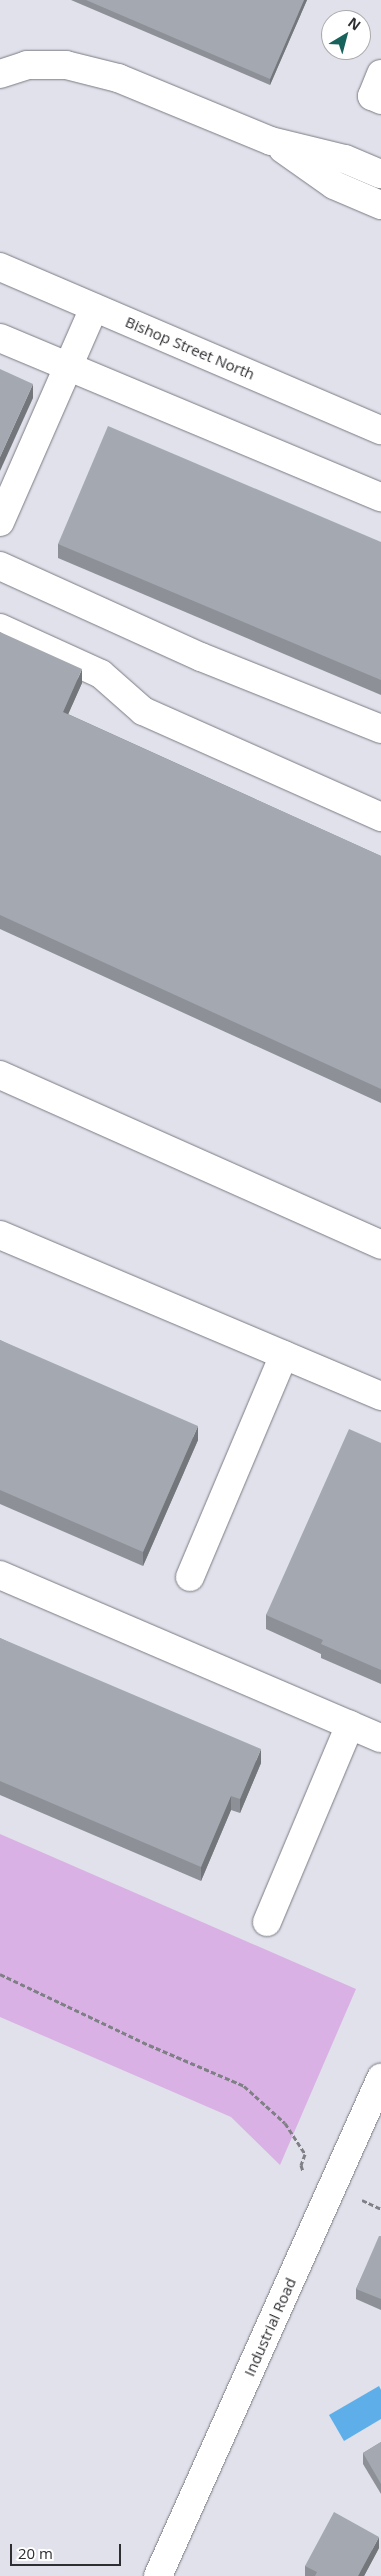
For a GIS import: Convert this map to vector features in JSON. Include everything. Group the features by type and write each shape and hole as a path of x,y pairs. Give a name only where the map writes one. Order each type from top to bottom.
{"street":[{"path":"0,74 27,65 66,65 118,78 271,141 345,159 381,174"},
{"path":"381,74 372,96 381,100"},
{"path":"271,141 334,185 381,205"},
{"name":"Bishop Street North","path":"0,267 381,430"},
{"path":"0,522 70,367 94,308"},
{"path":"0,338 381,498"},
{"path":"0,566 201,657 381,729"},
{"path":"0,628 101,674 143,710 381,817"},
{"path":"0,1075 381,1245"},
{"path":"0,1235 381,1396"},
{"path":"190,1577 284,1355"},
{"path":"0,1575 381,1738"},
{"path":"267,1922 350,1725"},
{"name":"Industrial Road","path":"158,2576 381,2078"}],"path":[{"path":"0,1974 149,2045 244,2086 285,2123 305,2154 301,2165 304,2174"},
{"path":"362,2200 381,2209"}],"shaded area":[{"path":"0,1834 356,1989 280,2165 231,2117 0,2017"}],"water":[{"path":"379,2386 381,2390 381,2419 344,2441 329,2415"}],"building":[{"path":"86,0 304,0 270,79"},
{"path":"0,369 33,384 0,457"},
{"path":"108,426 381,542 381,680 58,544"},
{"path":"0,632 82,669 63,712 381,856 381,1089 0,915"},
{"path":"0,1340 198,1426 143,1552 0,1490"},
{"path":"349,1429 381,1443 381,1670 321,1644 323,1640 266,1615"},
{"path":"0,1638 261,1749 240,1799 231,1796 201,1867 0,1781"},
{"path":"379,2236 381,2236 381,2299 356,2289"},
{"path":"381,2442 381,2484 363,2453"},
{"path":"334,2512 379,2537 358,2576 315,2576 317,2572 305,2566"}]}
